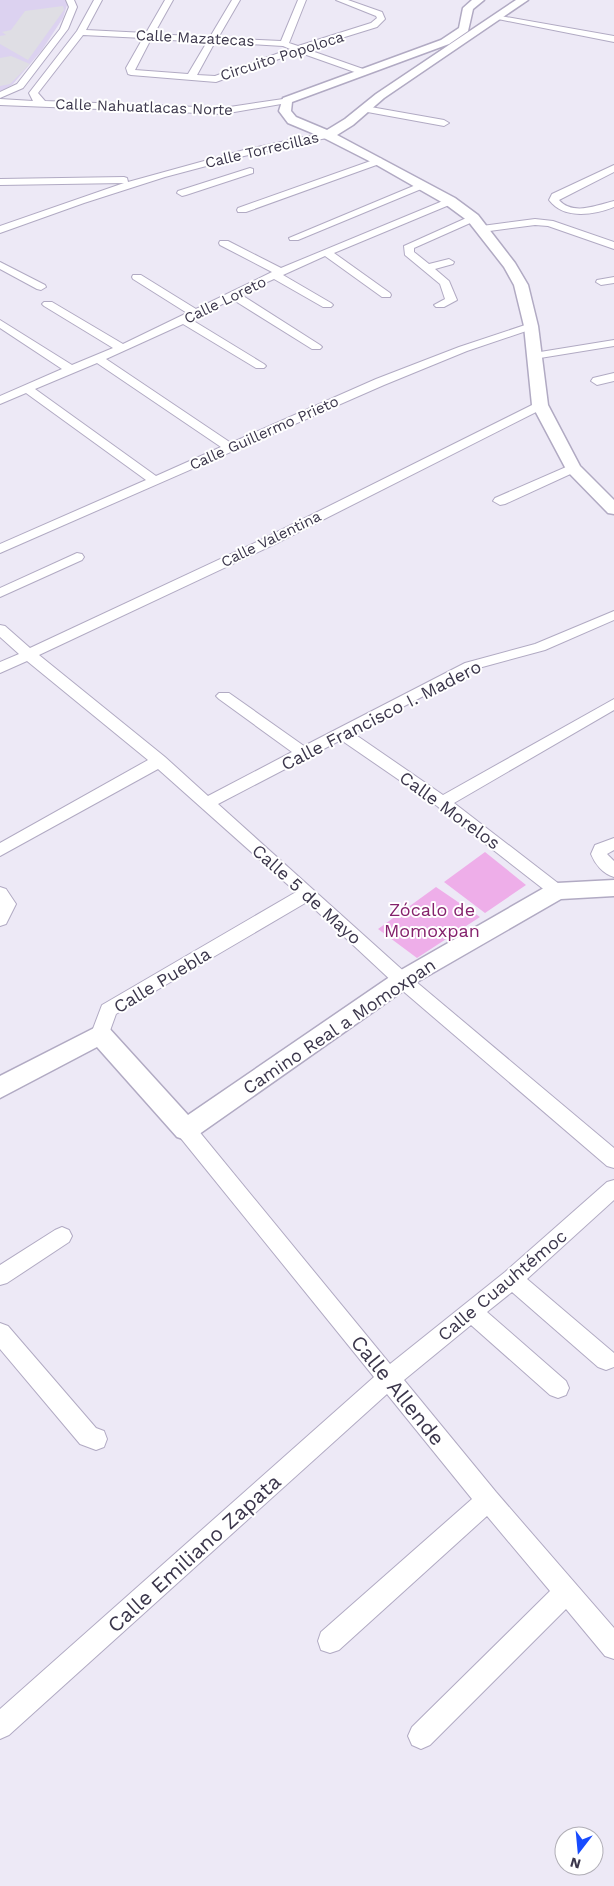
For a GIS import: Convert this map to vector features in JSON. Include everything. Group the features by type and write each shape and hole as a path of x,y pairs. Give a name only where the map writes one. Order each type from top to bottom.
{"street":[{"path":"0,95 20,86 64,29 73,7 70,0"},
{"path":"43,104 35,98 33,93 81,32 98,0"},
{"path":"169,0 130,68 131,72 191,77"},
{"name":"Circuito Popoloca","path":"236,0 191,77 216,79 298,49 358,31 374,25 381,19 379,14 340,0"},
{"path":"284,44 302,0"},
{"path":"485,0 468,8 464,29 445,42 287,100 285,110 292,120 328,135 423,185 450,201 478,223 510,266 521,285 531,326 540,405 573,468 614,509"},
{"name":"Calle Torrecillas","path":"0,230 90,196 138,181 229,156 328,135 349,122 380,96 495,19 507,6 523,0"},
{"path":"467,18 495,19 614,38"},
{"name":"Calle Mazatecas","path":"81,32 214,38 284,44 363,72"},
{"path":"20,86 37,88"},
{"name":"Calle Nahuatlacas Norte","path":"0,102 223,112 287,100"},
{"path":"365,109 444,123"},
{"path":"182,193 250,171 229,156"},
{"path":"242,210 379,161"},
{"path":"614,168 556,196 554,200 558,205 585,213 594,212 614,204"},
{"path":"4,182 40,184 138,181"},
{"path":"40,184 70,189 90,196"},
{"path":"294,238 423,185"},
{"name":"Calle Loreto","path":"0,400 184,320 232,294 326,252 450,201"},
{"path":"440,305 451,300 445,283 409,253 409,246 478,223 535,222 549,223 614,246"},
{"path":"224,243 327,305"},
{"path":"326,252 386,295"},
{"path":"427,268 449,262"},
{"path":"0,266 41,287"},
{"path":"136,277 195,313"},
{"path":"601,282 614,280"},
{"path":"232,294 316,347"},
{"path":"48,304 122,348"},
{"path":"184,320 260,366"},
{"path":"0,323 14,337 71,370"},
{"name":"Calle Guillermo Prieto","path":"0,549 463,348 531,326"},
{"path":"534,356 614,343"},
{"path":"98,358 231,448"},
{"path":"597,381 614,377"},
{"path":"27,389 155,481"},
{"name":"Calle Valentina","path":"0,668 268,542 540,405"},
{"path":"500,501 573,468"},
{"path":"0,593 77,557"},
{"name":"Calle Francisco I. Madero","path":"207,803 470,666 540,647 614,615"},
{"name":"Calle 5 de Mayo","path":"0,629 159,761 308,893 402,980 614,1160"},
{"path":"224,696 304,753"},
{"path":"443,802 614,704"},
{"name":"Calle Morelos","path":"342,733 443,802 556,891"},
{"path":"0,850 159,761"},
{"path":"614,844 601,849 599,854 601,859 614,871"},
{"name":"Camino Real a Momoxpan","path":"186,1130 402,980 556,891 614,888"},
{"path":"0,893 7,904 0,920"},
{"name":"Calle Puebla","path":"0,1088 100,1034 108,1010 308,893"},
{"path":"100,1034 186,1130"},
{"name":"Calle Allende","path":"186,1130 488,1500 614,1647"},
{"name":"Calle Cuauhtémoc","path":"388,1379 512,1279 614,1188"},
{"path":"0,1276 62,1236"},
{"path":"512,1279 606,1360"},
{"path":"471,1312 558,1388"},
{"path":"0,1333 88,1436 96,1439"},
{"name":"Calle Emiliano Zapata","path":"0,1726 388,1379"},
{"path":"330,1641 488,1500"},
{"path":"421,1736 546,1610 566,1593"}],"shaded area":[{"path":"0,0 67,0 68,2 63,18 42,50 13,84 0,93"},
{"path":"63,6 64,10 28,60 0,44 0,36 6,35 2,32 11,30 25,11"},
{"path":"11,56 30,64 10,84 0,86 0,58"}],"green space":[{"path":"485,852 526,885 485,913 444,882"},
{"name":"Zócalo de Momoxpan","path":"436,887 480,917 417,958 378,929"}]}
